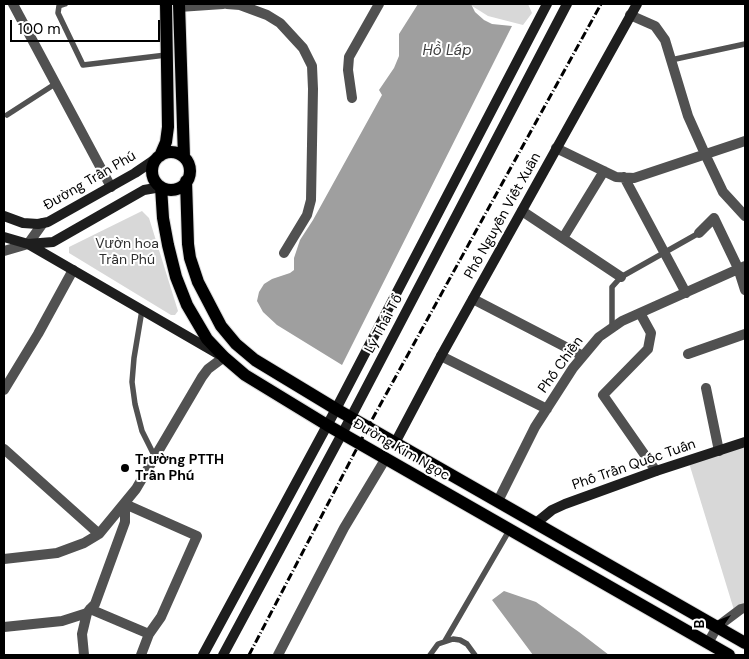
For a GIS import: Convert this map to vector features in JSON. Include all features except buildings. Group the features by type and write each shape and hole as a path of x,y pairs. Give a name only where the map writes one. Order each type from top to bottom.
{"main road":[{"path":"161,187 155,180 152,172 154,163 166,144 168,131 166,4"},
{"name":"Lý Thái Tổ","path":"203,655 336,409 547,4"},
{"name":"Lý Thái Tổ","path":"222,655 351,417 567,4"},
{"name":"Phố Nguyễn Viết Xuân","path":"396,442 441,356 637,4"},
{"path":"28,244 53,242 144,190 161,187 175,189 186,181 189,168 184,157 179,5"},
{"path":"160,156 172,152 184,157"},
{"name":"Đường Trần Phú","path":"4,216 23,223 43,223 111,187 160,156"},
{"name":"Đường Kim Ngọc","path":"186,181 187,236 190,258 204,297 220,326 236,344 255,360 336,409 745,643"},
{"name":"Đường Kim Ngọc","path":"161,187 163,218 168,245 182,293 203,332 224,357 244,375 729,655"},
{"path":"4,237 28,244 224,357"},
{"name":"Phố Trần Quốc Tuấn","path":"536,523 552,510 565,504 656,471 745,442"}],"street":[{"path":"13,4 111,187"},
{"path":"179,5 223,4"},
{"path":"228,4 240,5 267,15 280,23 303,48 312,66 311,200 307,215 284,253"},
{"path":"352,98 348,70 349,57 378,4"},
{"path":"630,15 655,26 665,40 688,116 705,154 723,192 745,216"},
{"path":"556,148 616,177 634,178 745,141"},
{"path":"563,238 604,171"},
{"path":"624,177 686,292"},
{"path":"522,211 621,277"},
{"path":"699,234 714,218 742,267 745,290"},
{"path":"4,251 28,244 43,223"},
{"name":"Phố Chiền","path":"498,501 535,427 572,368 599,337 622,321 742,267"},
{"path":"4,390 38,334 73,270"},
{"path":"473,299 583,356"},
{"path":"640,313 651,334 648,349 603,396 656,471"},
{"path":"688,354 745,334"},
{"path":"441,356 547,409"},
{"path":"4,559 58,553 100,534 136,489 202,377 208,369 224,357"},
{"path":"706,388 720,451"},
{"path":"4,449 100,534"},
{"path":"278,655 344,528 386,458"},
{"path":"84,655 82,634 89,611 95,604 125,522 125,504"},
{"path":"125,504 197,536 160,617 149,634 141,655"},
{"path":"708,643 717,627 744,610"},
{"path":"4,627 62,621 89,611 149,634"}],"lane":[{"path":"65,4 59,6 58,13 83,66 167,55"},
{"path":"671,60 745,44"},
{"path":"7,114 55,84"},
{"path":"612,328 612,287 621,277 699,234"},
{"path":"142,310 132,382 142,431 155,457"},
{"path":"445,641 510,529"},
{"path":"430,655 438,644 445,641 460,640 467,644 475,655"}],"green space":[{"path":"469,4 528,4 532,13 523,25 488,16"},
{"name":"Vườn hoa Trần Phú","path":"142,211 149,218 178,311 175,315 171,315 69,253 69,247"},
{"path":"745,446 745,607 734,610 689,463"}],"water":[{"name":"Hồ Láp","path":"418,4 471,4 475,12 484,20 492,24 512,26 342,365 277,325 263,312 257,301 259,292 264,284 294,270 294,258 300,240 382,95 379,90 394,68 399,56 399,34"},
{"path":"504,591 536,602 609,655 533,655 492,600"}],"railway":[{"path":"249,655 368,427 601,4"}],"place":[{"name":"Trường PTTH Trần Phú","path":"125,468"}]}
